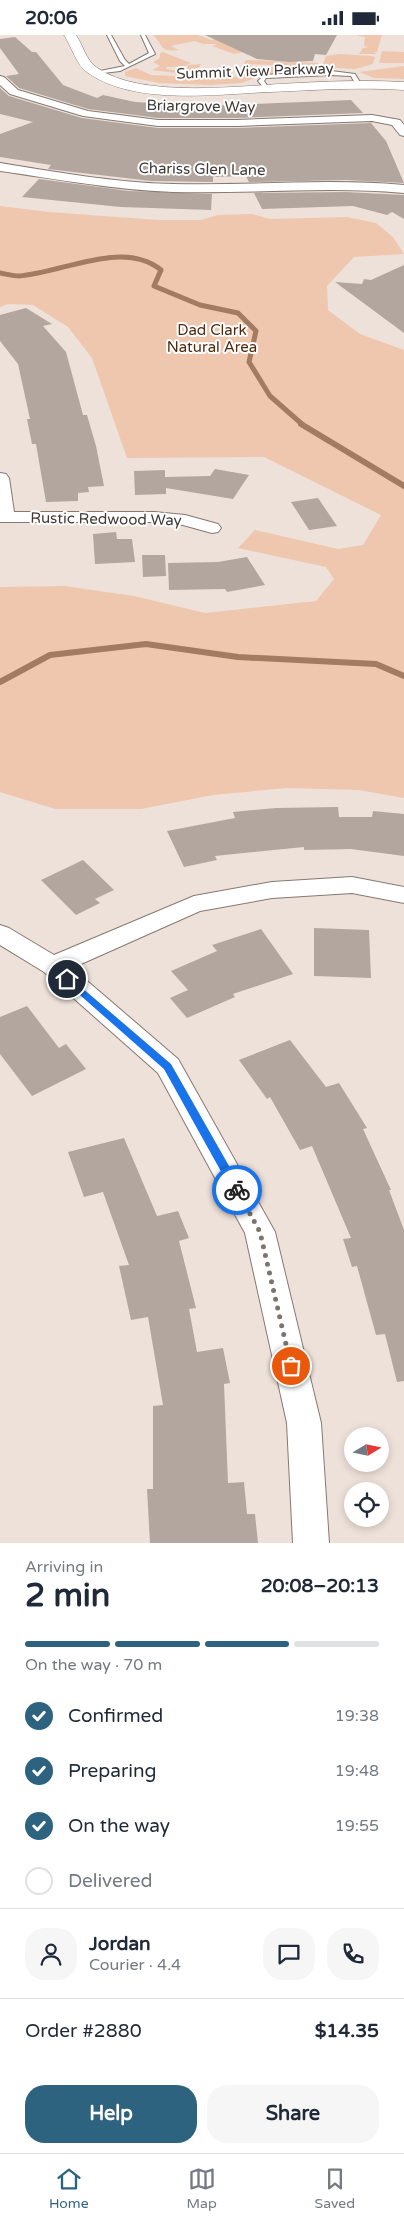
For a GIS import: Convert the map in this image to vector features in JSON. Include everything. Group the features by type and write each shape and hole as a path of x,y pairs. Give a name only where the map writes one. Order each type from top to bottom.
{"street":[{"name":"Summit View Parkway","path":"70,35 87,66 97,73 127,84 160,89 203,91 358,84 404,86"},
{"name":"Briargrove Way","path":"0,79 14,92 87,114 158,123 237,123 372,118 396,122 404,133"},
{"name":"Chariss Glen Lane","path":"0,167 92,181 170,188 235,189 361,185 404,189"},
{"path":"0,478 3,517"},
{"name":"Rustic Redwood Way","path":"3,517 154,517 185,520 212,528"},
{"path":"53,966 194,904 272,890 352,885 404,895"},
{"path":"0,934 53,966 168,1066 260,1232 304,1423 311,1543"}],"lane":[{"path":"109,35 123,61 129,66"},
{"path":"97,73 118,70 152,55 143,35"}],"green space":[{"path":"153,35 198,35 211,40 217,38 243,52 234,54 212,46 217,44 203,44 195,41 170,46 179,50 168,50 163,48"},
{"path":"355,35 382,35 377,52 374,52 377,54 359,54 363,48 368,47 364,46 365,37"},
{"path":"382,51 404,52 404,63 379,63"},
{"path":"163,52 191,63 182,67 167,67 166,69 185,72 187,65 201,64 195,75 242,77 248,66 333,70 265,74 242,83 211,85 159,83 125,76 125,72 136,68 151,75 176,76 175,73 152,70 160,66 153,62 160,58 160,53"},
{"path":"339,54 375,57 373,64 355,69 322,67 326,56"},
{"path":"246,60 318,63 317,67 244,64"},
{"path":"404,66 404,79 374,78 359,72"},
{"name":"Dad Clark Natural Area","path":"0,206 49,212 158,220 201,220 218,215 252,214 270,219 347,217 376,223 393,237 404,254 354,257 327,286 328,310 360,334 404,350 404,798 359,790 287,788 213,795 141,809 55,809 0,792 0,587 64,586 134,596 205,613 316,601 334,579 326,567 238,548 255,530 338,549 363,545 381,515 264,457 127,458 92,358 68,327 33,305 8,304 0,307"}],"building":[{"path":"205,35 337,35 326,55 315,54 313,61 289,62 257,59"},
{"path":"15,37 32,52 36,52 63,85 97,98 103,95 135,102 207,106 351,100 363,113 237,118 158,118 88,109 19,88 6,76 19,74 0,48 0,39"},
{"path":"0,88 9,96 82,118 158,128 237,128 371,123 386,141 404,183 346,180 249,182 246,176 213,177 213,182 151,181 48,169 51,165 0,157 0,134 33,122 0,114"},
{"path":"39,179 129,191 212,194 211,210 121,207 22,197"},
{"path":"346,192 404,195 404,219 392,212 387,215 353,206 262,209 254,193"},
{"path":"404,265 404,333 335,282 362,284 364,279 371,280"},
{"path":"26,308 52,324 43,326 66,352 83,415 87,415 96,446 104,486 88,487 89,492 78,493 78,501 46,502 36,444 32,444 27,419 30,419 18,364 0,341 0,315"},
{"path":"215,469 249,475 233,499 166,488 166,494 135,495 134,471 165,470 165,477 210,476"},
{"path":"318,498 337,526 309,530 291,502"},
{"path":"116,532 117,539 132,539 135,562 95,564 93,534"},
{"path":"142,555 165,555 166,576 143,577"},
{"path":"247,557 265,585 227,592 225,589 169,590 168,563 218,562"},
{"path":"338,807 339,817 372,817 373,811 404,814 404,856 351,849 304,850 304,847 215,856 217,860 184,867 167,831 235,818 233,812 276,808"},
{"path":"83,860 114,890 95,899 100,903 76,915 41,880"},
{"path":"314,928 369,930 371,978 314,976"},
{"path":"261,929 293,974 233,994 235,997 187,1018 170,998 188,990 171,971 217,951 212,945"},
{"path":"27,1006 59,1048 66,1044 86,1069 32,1096 0,1054 0,1017"},
{"path":"290,1040 326,1087 339,1083 367,1128 363,1129 391,1190 389,1190 404,1230 404,1381 397,1382 385,1334 376,1335 357,1266 352,1267 343,1239 351,1238 312,1146 300,1150 270,1097 267,1099 239,1060"},
{"path":"124,1138 157,1216 178,1211 189,1238 179,1241 196,1308 189,1309 197,1352 223,1348 230,1383 224,1384 228,1483 244,1482 247,1514 255,1514 258,1543 150,1543 147,1489 153,1489 153,1406 163,1405 148,1317 131,1320 119,1266 129,1265 103,1192 84,1197 68,1152"}],"waterway":[{"path":"0,273 19,276 36,274 111,257 129,257 146,261 161,270 154,286 200,305 238,313 256,331 249,362 270,396 303,425"},
{"path":"301,424 404,486"},
{"path":"0,682 50,655 146,644 238,657 376,664 404,676"}],"way so far":[{"path":"237,1190 260,1232 291,1366"}],"route":[{"path":"67,979 168,1066 237,1190"}]}
